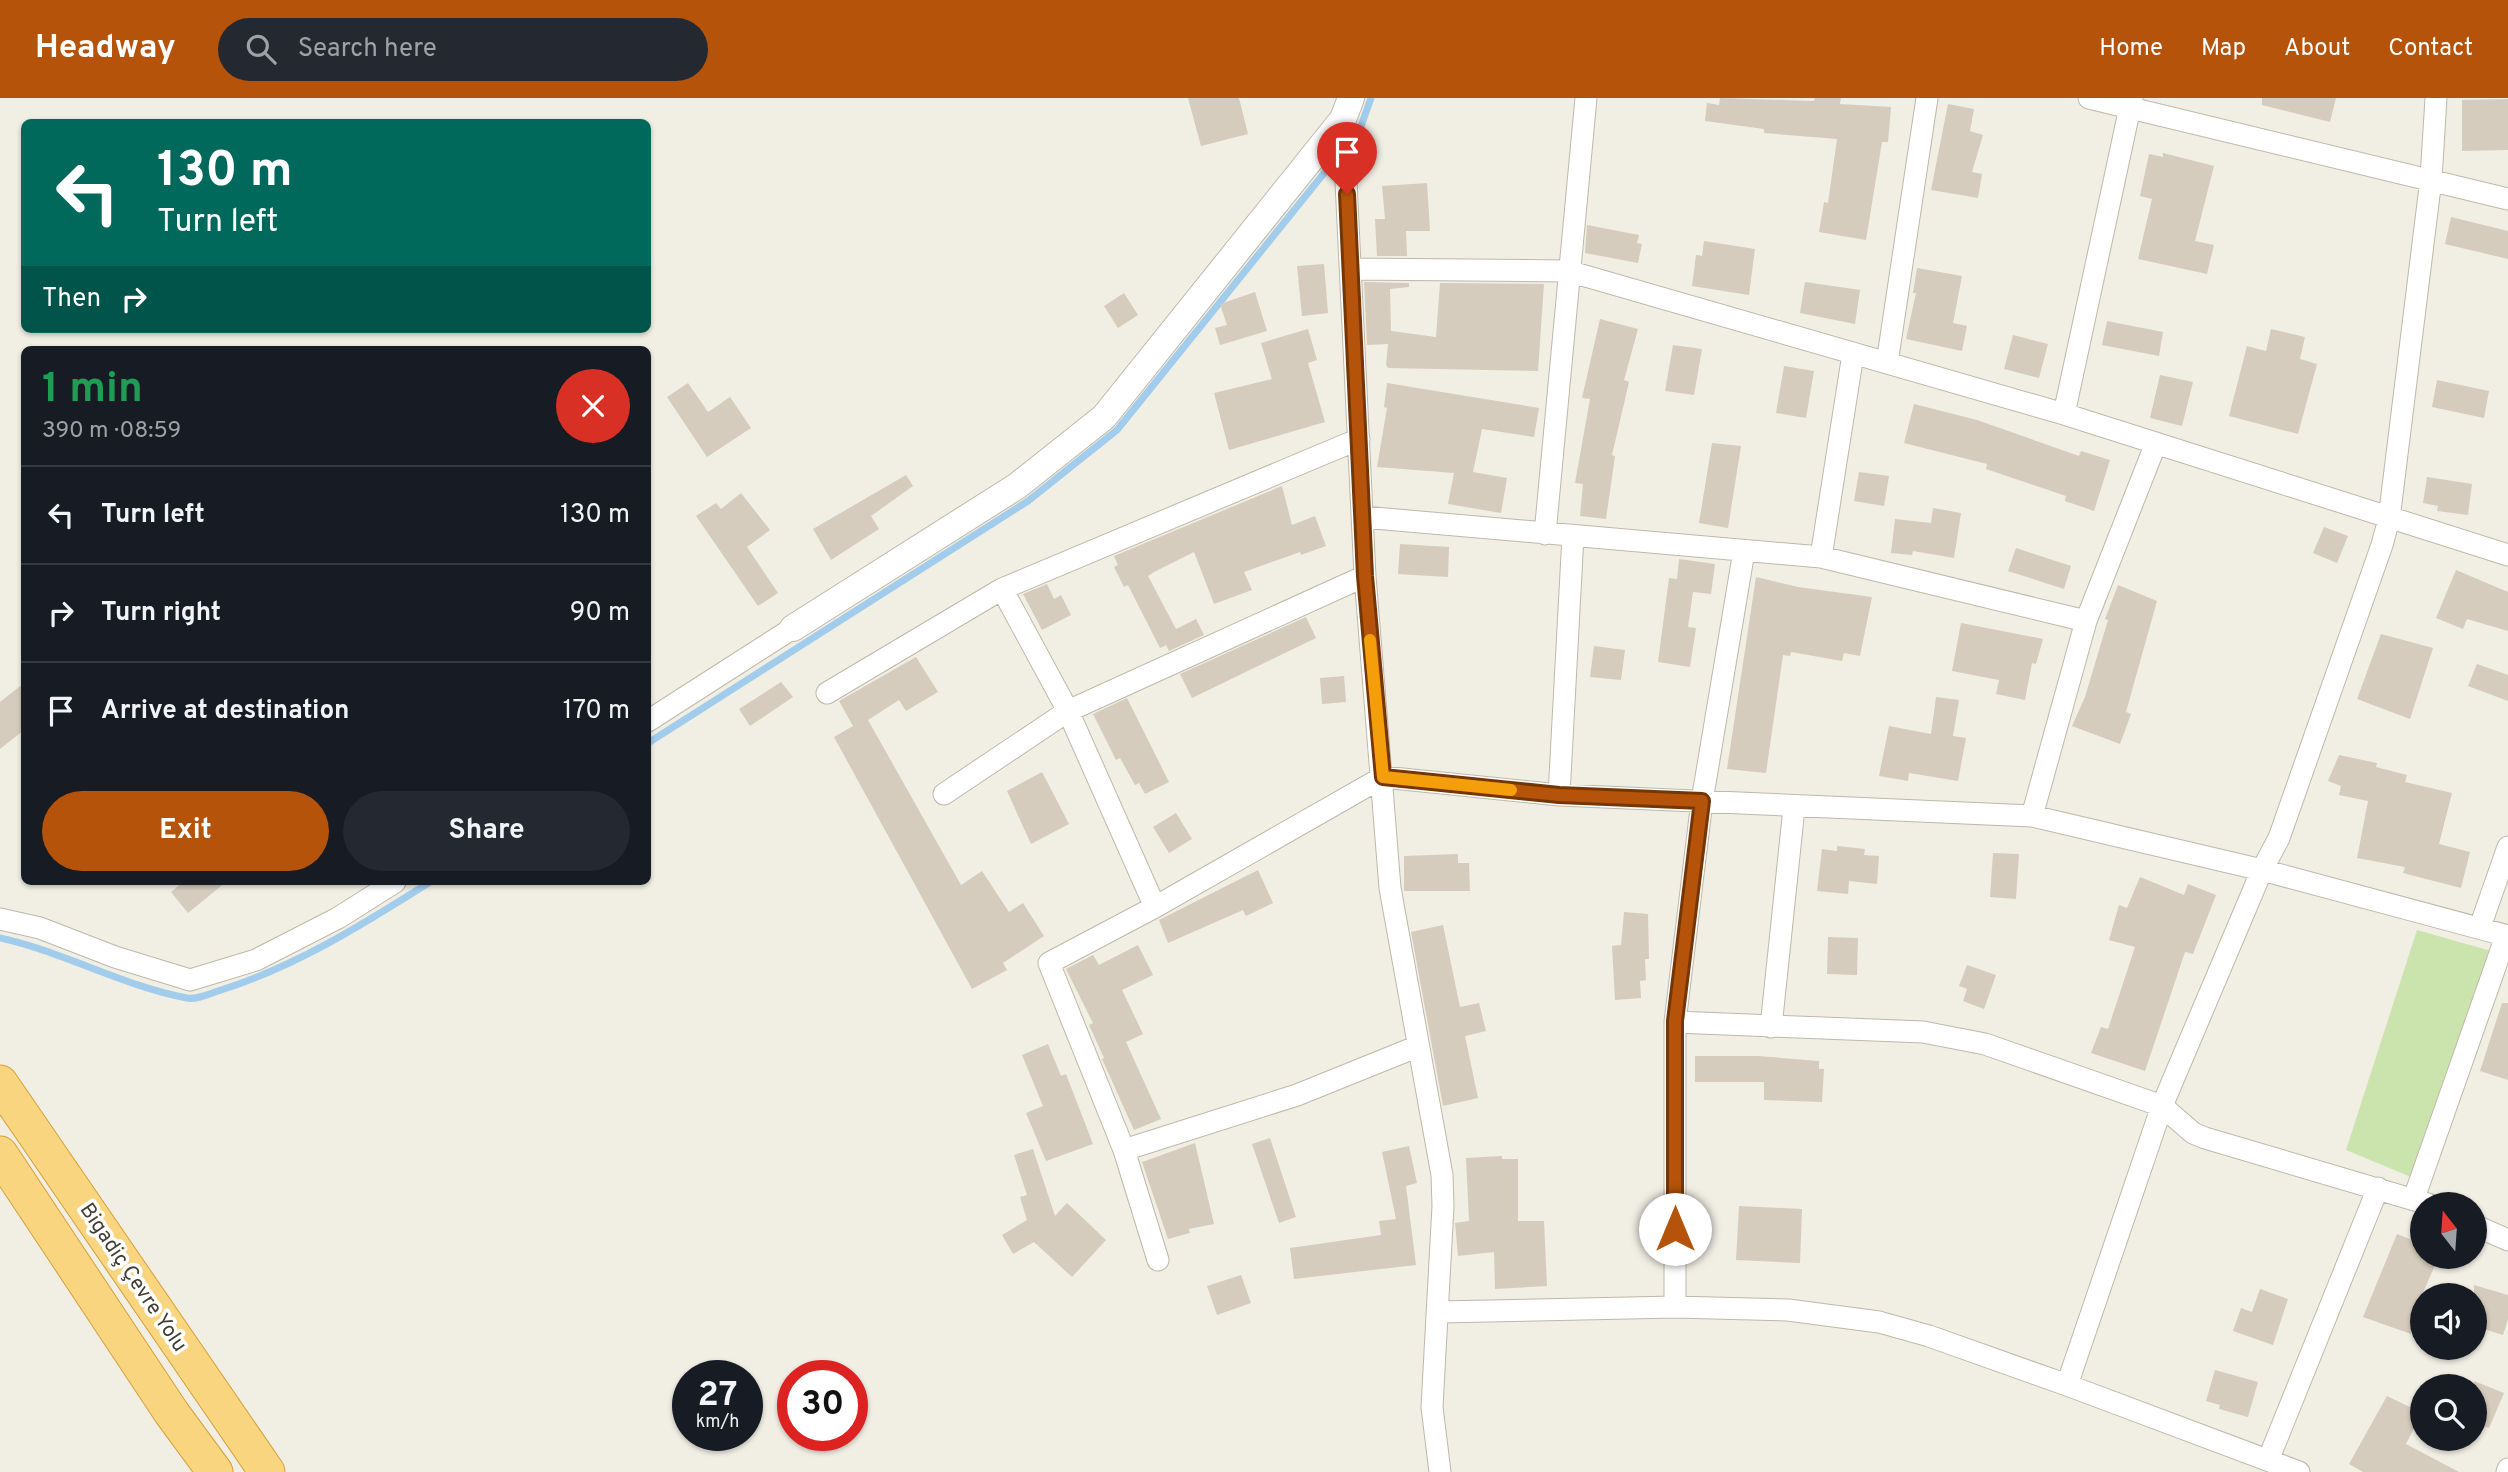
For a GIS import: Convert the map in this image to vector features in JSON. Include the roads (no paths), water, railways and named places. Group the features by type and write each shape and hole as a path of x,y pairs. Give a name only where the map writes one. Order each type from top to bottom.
{"highway":[{"name":"Bigadiç Çevre Yolu","path":"0,1083 267,1472"},
{"name":"Bigadiç Çevre Yolu","path":"0,1154 171,1412 215,1472"}],"street":[{"path":"1545,534 1586,98"},
{"path":"1887,363 1927,98"},
{"path":"2089,98 2131,102 2508,199"},
{"path":"2067,1385 2162,1106 2262,870 2279,838 2389,519 2431,179 2437,98"},
{"path":"2064,414 2131,102"},
{"path":"1347,108 1351,270 1365,576 1390,888 1416,1048 1437,1140 1442,1175 1439,1312 1432,1407 1440,1472"},
{"path":"651,719 1017,486 1104,417 1347,108"},
{"path":"1351,270 1568,271 2064,414 2508,555"},
{"path":"1821,557 1853,354"},
{"path":"827,693 1002,589 1359,439"},
{"path":"2032,816 2086,621 2156,443"},
{"path":"1363,517 1821,557 2086,621"},
{"path":"1559,795 1573,536"},
{"path":"1675,1307 1675,1021 1702,801 1744,551"},
{"path":"944,794 1068,711 1365,576"},
{"path":"1002,589 1068,711 1155,907"},
{"path":"1158,1261 1124,1150 1049,963 1155,907 1383,777 1559,795 1794,808 2032,816 2262,870 2507,936 2424,1192"},
{"path":"1771,1027 1794,808"},
{"path":"2480,927 2508,847"},
{"path":"0,919 40,928 115,957 190,980 256,960 338,918 390,885"},
{"path":"1675,1021 1923,1032 1960,1037 2162,1106 2193,1133 2204,1138 2410,1198"},
{"path":"1124,1150 1297,1096 1416,1048"},
{"path":"2269,1458 2378,1188"},
{"path":"2487,1231 2508,1240"},
{"path":"1439,1312 1675,1307 1788,1310 1879,1322 1929,1336 2067,1385 2269,1458 2300,1472"}],"waterway":[{"path":"1360,129 1371,98"},
{"path":"651,741 1028,501 1117,430 1329,167"},
{"path":"0,938 24,944 140,986 194,998 246,981 301,957 425,885"}]}
